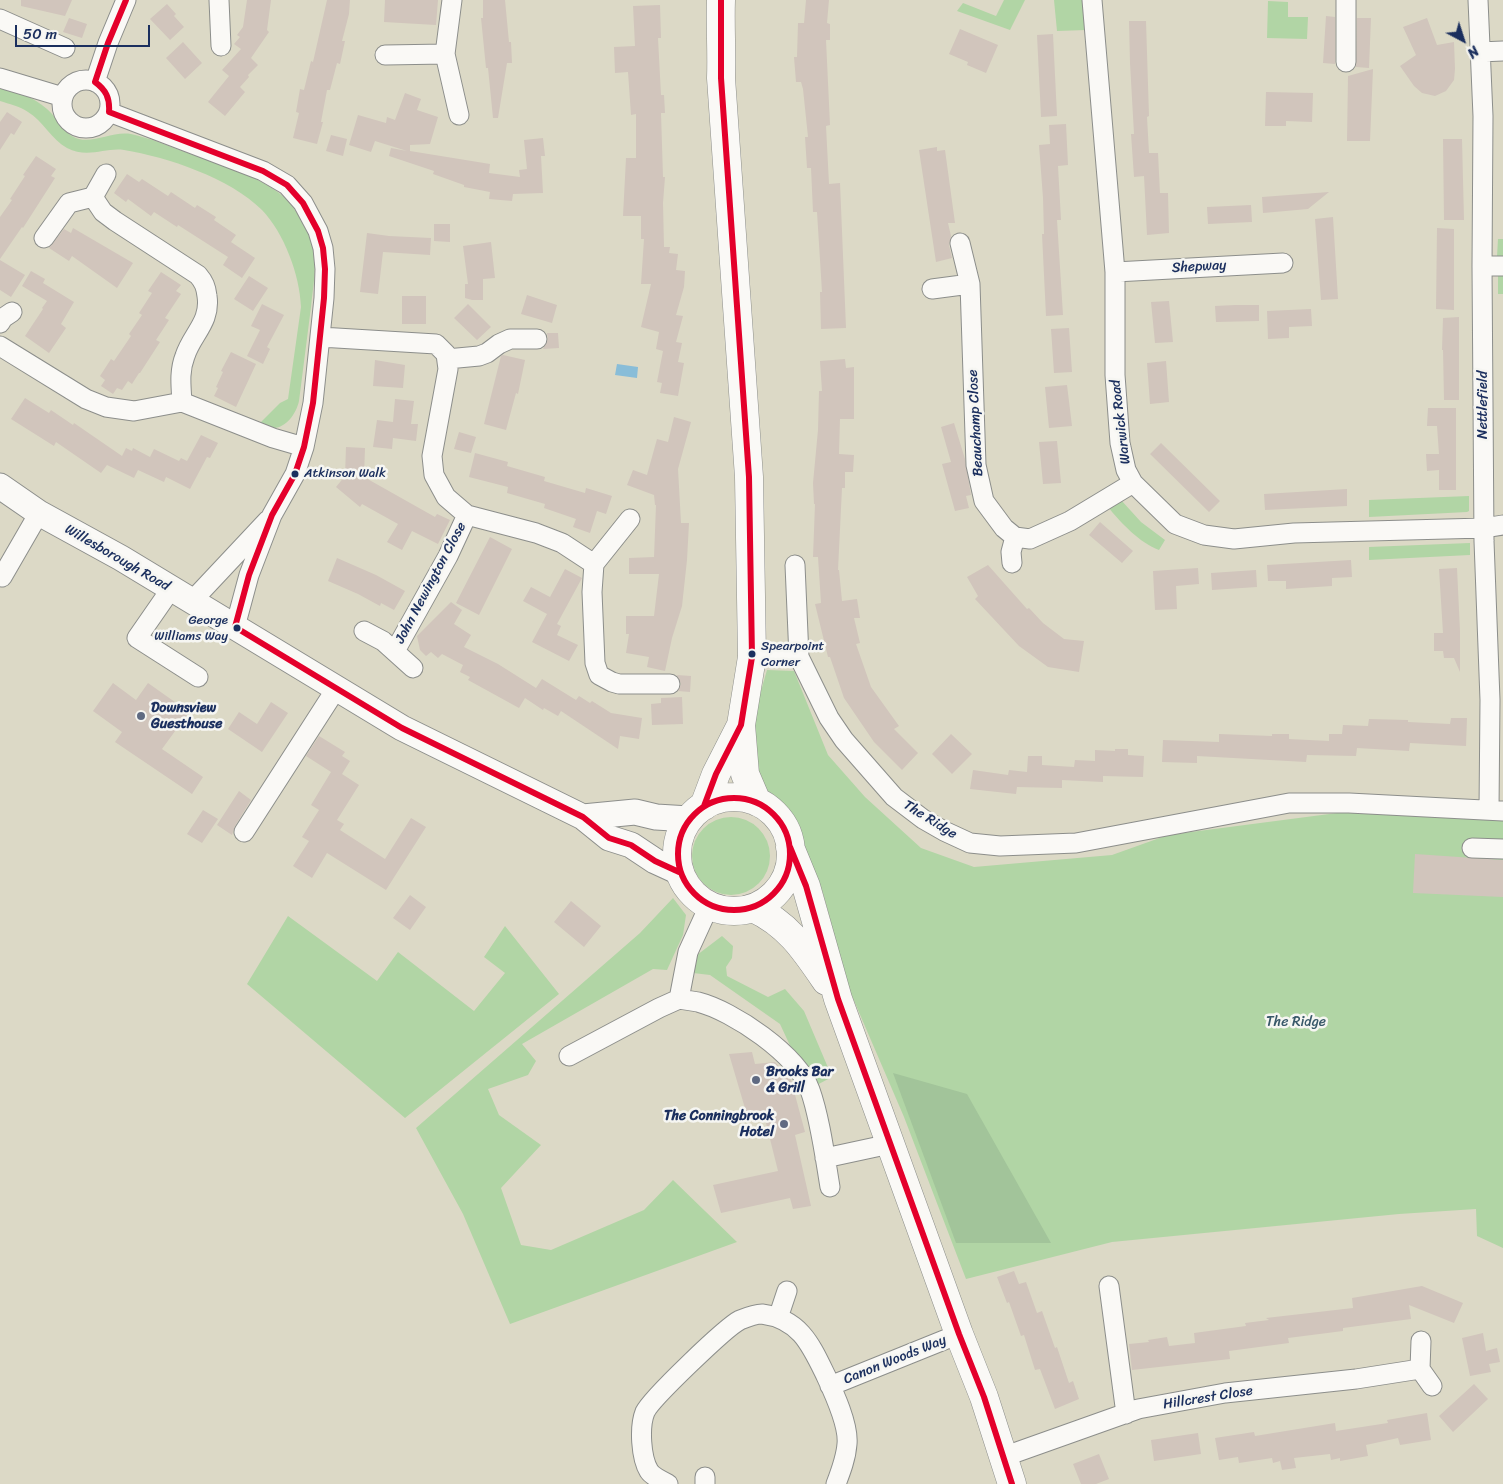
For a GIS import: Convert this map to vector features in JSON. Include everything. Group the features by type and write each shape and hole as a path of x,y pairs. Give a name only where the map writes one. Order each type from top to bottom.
{"highway":[{"path":"721,0 720,31 722,59 720,78 749,477 752,656 741,725 745,774 756,802"},
{"path":"741,725 696,812 680,835 677,853 680,872 690,891 709,906 723,910 739,911 754,908 770,898 782,884 789,866 790,847"},
{"path":"696,812 721,799 739,798 756,802 773,813 784,829 806,886 838,999 959,1334 984,1397 1012,1484"},
{"path":"754,908 770,916 786,928 809,956 838,999"}],"main road":[{"name":"Willesborough Road","path":"0,486 39,513 121,558 402,728 583,817 609,838 631,846 655,861 680,872"},
{"path":"583,817 635,812 656,817 696,812"}],"street":[{"path":"95,82 108,43 126,0"},
{"path":"219,0 220,46"},
{"path":"452,0 446,54 459,115"},
{"name":"Warwick Road","path":"1092,0 1115,272 1115,375 1120,443 1126,470 1133,483 1175,524 1204,535 1234,539 1294,533 1484,528 1503,525"},
{"path":"1346,0 1346,62"},
{"name":"Nettlefield","path":"1478,0 1483,116 1484,528 1496,811"},
{"path":"0,19 66,48"},
{"path":"1480,52 1503,51"},
{"path":"385,55 446,54"},
{"path":"0,78 63,97"},
{"path":"86,80 95,82 103,87 108,94 109,112 97,126 87,129 78,127 70,122 64,114 62,106 63,97 69,88 77,82 86,80"},
{"path":"109,112 263,170 287,185 303,203 318,231 323,248 325,269 320,337 313,403 304,447 295,474 272,515 249,575 236,627"},
{"path":"44,238 69,203 93,197 106,174"},
{"path":"93,197 103,212 198,275 205,283 208,314 185,355 181,371 182,402"},
{"name":"Beauchamp Close","path":"960,243 970,284 976,465 984,501 1004,528 1015,537"},
{"name":"Shepway","path":"1115,272 1283,263"},
{"path":"1482,266 1503,266"},
{"path":"932,290 970,284"},
{"path":"320,337 436,344 446,354 447,359 479,356 510,338 537,339"},
{"path":"0,346 86,400 106,407 134,411 182,402 273,438 304,447"},
{"name":"John Newington Close","path":"447,359 448,369 432,456 434,475 446,497 467,515 536,533 560,542 594,564"},
{"path":"1012,563 1010,552 1015,537 1030,539 1070,520 1133,483"},
{"path":"2,576 39,513"},
{"path":"192,601 272,515"},
{"name":"John Newington Close","path":"396,651 448,556 467,515"},
{"path":"630,519 594,564 592,592 595,663 599,675 619,684 670,684"},
{"path":"752,656 788,653 799,657 795,565"},
{"path":"171,589 137,638 198,677"},
{"name":"John Newington Close","path":"364,631 384,641 413,668"},
{"name":"The Ridge","path":"799,657 819,700 834,726 894,797 944,832 970,843 1000,846 1076,843 1289,803 1367,804 1496,811"},
{"path":"244,832 336,688"},
{"path":"1472,848 1503,850"},
{"path":"679,999 688,952 709,906"},
{"path":"569,1056 679,999 699,1002 720,1011 775,1046 798,1069 810,1089 830,1187"},
{"path":"825,1158 890,1144"},
{"path":"1109,1286 1126,1414"},
{"path":"778,1318 787,1291"},
{"name":"Canon Woods Way","path":"668,1484 650,1472 642,1450 642,1426 645,1411 657,1395 723,1334 740,1320 760,1314 778,1318 798,1329 808,1340 830,1386 844,1424 848,1442 845,1460 836,1484"},
{"name":"Canon Woods Way","path":"830,1386 959,1334"},
{"path":"1421,1341 1420,1369 1432,1386"},
{"name":"Hillcrest Close","path":"1004,1457 1138,1409 1225,1393 1356,1379 1420,1369"}],"green space":[{"path":"1004,0 1025,0 1010,30 957,11 963,3 996,16"},
{"path":"1054,0 1083,0 1086,30 1057,31"},
{"path":"1268,1 1288,2 1288,17 1308,17 1307,39 1267,38"},
{"path":"0,85 25,95 42,105 73,137 85,140 118,134 131,134 145,138 246,174 279,193 289,202 310,237 314,251 315,267 299,401 290,420 276,428 258,425 280,403 288,399 301,307 294,268 284,242 270,219 249,199 233,188 178,164 124,150 82,153 67,148 28,112 0,101"},
{"path":"1498,239 1503,239 1503,259 1497,257"},
{"path":"1503,273 1503,294 1498,294 1498,276"},
{"path":"1469,496 1469,511 1467,512 1369,517 1369,500"},
{"path":"1121,500 1141,522 1165,540 1159,550 1138,538 1108,507"},
{"path":"1470,543 1470,555 1369,560 1369,547"},
{"name":"The Ridge","path":"767,670 794,671 828,755 865,797 921,848 974,867 1112,855 1168,835 1337,813 1503,813 1503,1248 1477,1236 1476,1209 1399,1214 1112,1242 966,1279 904,1117 849,989 823,893 786,815 755,784 752,722"},
{"path":"731,817 746,820 759,828 767,841 770,856 767,871 759,884 746,892 731,895 716,892 703,884 695,871 692,856 695,841 703,828 716,820"},
{"path":"673,898 686,915 683,935 667,970 653,969 522,1044 536,1061 528,1075 488,1089 499,1115 541,1145 501,1188 521,1245 551,1250 644,1210 673,1180 737,1242 510,1324 463,1214 416,1128 640,933"},
{"path":"288,916 377,981 398,952 474,1011 505,973 484,957 505,926 559,994 405,1118 247,984"},
{"path":"722,936 733,946 732,958 726,967 727,976 768,997 785,989 804,1011 832,1077 813,1087 800,1067 780,1024 710,975 693,973 697,955"},
{"path":"893,1073 967,1094 1051,1243 956,1243"}],"water":[{"path":"617,364 638,367 637,378 615,375"}],"building":[{"path":"21,0 72,0 65,16 21,6"},
{"path":"247,0 271,0 267,30 269,32 251,58 258,65 240,87 245,92 225,116 208,102 229,76 222,70 241,49 234,44 240,37 237,35 243,27"},
{"path":"327,0 350,0 349,14 342,41 345,41 340,64 337,63 330,90 327,90 321,122 323,122 317,144 293,138 299,113 296,112 300,89 304,90 311,61 313,62"},
{"path":"385,0 438,0 436,25 384,22"},
{"path":"483,0 505,0 509,42 511,42 512,63 507,63 498,118 493,118 488,68 486,68 481,18 483,18"},
{"path":"806,0 829,0 827,23 830,24 830,40 826,40 830,125 826,126 829,184 840,183 846,328 821,329 820,292 822,292 817,212 813,212 811,168 807,168 805,137 808,137 803,89 801,82 796,82 794,57 797,57 798,23 804,23"},
{"path":"167,4 176,14 174,16 184,27 170,40 150,19"},
{"path":"660,5 661,38 658,38 661,95 664,95 665,113 661,113 663,177 665,177 663,203 664,247 670,247 669,253 678,254 676,270 685,271 684,287 676,315 683,316 676,342 682,343 678,362 684,363 678,396 660,393 662,383 657,382 663,351 656,349 659,332 641,327 651,284 641,284 644,239 641,239 641,216 623,216 626,158 636,158 636,114 631,115 628,72 615,73 614,47 635,46 633,6"},
{"path":"1326,16 1335,17 1335,64 1323,63"},
{"path":"69,18 87,24 82,38 63,32"},
{"path":"1357,18 1371,18 1369,68 1356,67"},
{"path":"1427,18 1437,45 1454,42 1454,80 1446,91 1435,96 1422,93 1414,86 1400,66 1416,55 1403,27"},
{"path":"1129,21 1146,21 1149,153 1158,153 1160,193 1168,193 1169,233 1147,235 1144,176 1134,177 1131,134 1134,134"},
{"path":"960,29 998,45 986,73 967,65 968,62 949,54"},
{"path":"1053,34 1057,116 1041,117 1037,35"},
{"path":"183,42 202,63 185,79 166,58"},
{"path":"1373,69 1370,141 1347,141 1348,76"},
{"path":"1266,92 1313,93 1312,122 1286,121 1286,126 1265,126"},
{"path":"405,93 421,99 417,110 438,117 430,144 410,145 410,151 490,164 489,173 520,177 519,170 527,169 524,140 543,138 545,156 541,156 543,193 513,194 512,201 489,199 490,192 464,187 464,185 433,174 434,171 389,156 391,148 407,151 375,141 371,152 349,145 358,115 386,123 387,117 395,120"},
{"path":"7,112 22,122 14,135 11,133 0,150 0,122"},
{"path":"1066,124 1068,165 1058,166 1061,220 1057,220 1063,315 1046,316 1042,234 1044,234 1043,198 1039,145 1050,144 1049,125"},
{"path":"331,135 347,139 343,156 326,151"},
{"path":"1443,139 1462,139 1464,220 1444,220"},
{"path":"937,147 937,151 945,150 955,223 948,223 951,236 949,245 952,258 936,262 919,150"},
{"path":"36,156 56,169 51,176 55,178 23,228 0,259 0,217 12,200 10,199 25,176 23,175"},
{"path":"127,174 139,182 142,179 168,196 171,192 195,208 197,205 216,217 214,220 236,235 231,242 255,258 242,278 223,265 228,257 178,225 177,227 154,212 151,216 128,199 126,202 114,193"},
{"path":"1329,192 1308,209 1263,213 1262,197"},
{"path":"1251,205 1252,222 1208,224 1207,207"},
{"path":"1333,217 1338,299 1321,300 1315,219"},
{"path":"434,224 450,224 450,242 434,241"},
{"path":"73,228 133,263 117,288 72,256 69,261 49,248 64,229 71,233"},
{"path":"1437,228 1454,229 1454,310 1436,309"},
{"path":"367,233 431,238 430,255 383,252 378,294 360,292"},
{"path":"491,242 495,278 483,279 483,300 465,298 465,284 468,284 463,246"},
{"path":"0,260 25,275 11,297 0,290"},
{"path":"31,271 45,279 43,283 74,302 61,324 66,328 49,353 25,336 47,301 22,286"},
{"path":"161,272 181,285 176,291 181,294 165,318 169,320 156,340 160,342 140,373 132,384 128,381 122,390 117,388 113,394 101,386 105,380 100,376 111,359 114,361 131,336 129,334 142,315 139,313 152,293 148,291"},
{"path":"249,276 268,288 253,311 234,299"},
{"path":"527,295 557,305 552,323 521,314"},
{"path":"402,296 426,296 426,324 402,324"},
{"path":"1169,301 1173,342 1155,343 1151,302"},
{"path":"262,304 284,315 267,347 270,349 263,364 247,356 260,330 251,326"},
{"path":"468,304 491,327 477,340 454,318"},
{"path":"1259,305 1259,321 1216,322 1215,306"},
{"path":"1311,309 1312,326 1289,327 1289,338 1268,339 1267,311"},
{"path":"1459,317 1459,400 1444,400 1443,318"},
{"path":"1069,328 1072,372 1054,373 1051,329"},
{"path":"547,333 558,333 559,348 543,349 548,339"},
{"path":"231,352 256,364 236,407 214,396 223,372 221,371"},
{"path":"501,356 525,360 518,394 516,393 506,430 484,424"},
{"path":"845,359 846,368 854,367 854,419 840,419 839,454 854,455 853,472 845,472 845,488 842,488 838,570 842,601 857,599 860,618 854,618 860,643 856,644 871,687 899,726 894,729 918,753 902,770 874,742 844,698 830,657 828,657 815,604 821,603 818,557 813,557 815,504 813,483 818,430 819,391 822,391 820,361"},
{"path":"375,360 405,365 403,388 373,386"},
{"path":"1166,361 1169,402 1150,404 1147,363"},
{"path":"1067,385 1072,426 1049,428 1045,387"},
{"path":"25,398 49,413 51,410 73,425 74,423 122,456 126,448 132,451 133,448 150,457 154,449 179,461 181,458 187,461 201,435 218,443 210,458 207,457 190,489 166,477 164,482 138,470 134,478 107,465 101,473 56,442 54,446 11,419"},
{"path":"395,399 414,401 411,424 418,424 416,441 393,438 392,449 373,447 377,420 393,422"},
{"path":"1428,408 1456,408 1456,490 1439,490 1439,470 1427,471 1426,454 1439,454 1437,426 1427,426"},
{"path":"674,417 691,422 678,469 681,523 689,523 682,606 672,638 665,671 647,667 649,657 626,653 629,634 626,634 626,616 654,616 659,574 629,574 629,558 654,557 656,505 654,495 627,485 633,470 647,475 657,439 668,442"},
{"path":"954,423 965,459 971,495 966,496 969,508 955,511 942,464 951,462 941,427"},
{"path":"459,432 476,437 471,453 454,449"},
{"path":"1057,441 1061,483 1043,484 1039,442"},
{"path":"1161,443 1220,501 1209,512 1150,454"},
{"path":"346,447 365,448 364,477 435,517 437,514 450,520 438,544 412,531 402,550 387,542 398,524 362,504 360,507 336,487 345,476"},
{"path":"475,453 508,462 507,466 545,477 544,481 585,493 586,488 612,496 606,514 597,511 590,533 573,527 576,519 544,508 545,504 507,493 508,487 469,477"},
{"path":"1347,489 1347,506 1265,510 1264,494"},
{"path":"1100,522 1133,551 1122,563 1089,535"},
{"path":"490,537 512,549 479,615 456,603"},
{"path":"337,558 376,575 405,591 394,610 381,603 380,606 328,581"},
{"path":"1351,560 1352,577 1332,578 1332,586 1286,589 1286,581 1268,581 1267,565"},
{"path":"988,565 1027,609 1029,608 1043,623 1064,639 1084,641 1079,672 1048,667 1019,646 975,599 978,596 967,577"},
{"path":"1198,568 1199,584 1176,586 1177,609 1155,610 1153,571"},
{"path":"1457,568 1460,672 1454,658 1444,658 1443,651 1434,651 1434,633 1443,633 1439,569"},
{"path":"565,569 582,578 557,624 561,626 557,635 578,645 569,661 532,642 547,614 523,601 531,587 550,597"},
{"path":"1256,570 1257,587 1212,590 1211,573"},
{"path":"451,602 462,610 454,624 471,635 464,647 498,664 536,688 542,679 576,700 579,696 590,703 592,701 611,713 642,718 639,739 620,736 618,749 561,711 558,716 544,708 543,710 525,698 519,708 468,680 470,677 460,672 463,665 442,654 438,658 431,652 426,656 420,650 417,636"},
{"path":"677,675 691,676 690,692 678,691 681,684"},
{"path":"113,683 136,700 148,683 189,712 162,749 203,777 192,794 115,742 122,732 93,711"},
{"path":"682,697 683,724 652,725 651,704 661,703 661,698"},
{"path":"271,702 288,713 262,752 228,729 239,712 257,724"},
{"path":"1451,718 1467,718 1466,746 1410,743 1409,751 1357,748 1356,756 1307,755 1306,762 1197,756 1197,763 1162,762 1163,740 1219,742 1219,734 1272,736 1272,734 1289,734 1289,739 1329,741 1329,734 1342,734 1343,725 1368,726 1369,719 1450,724"},
{"path":"951,734 972,754 952,774 932,754"},
{"path":"319,736 345,752 342,756 350,761 342,774 359,785 337,820 344,824 340,830 385,859 411,818 426,827 386,890 327,853 312,878 293,866 309,841 302,837 319,810 311,805 331,772 306,756"},
{"path":"1115,749 1128,749 1128,755 1144,756 1143,777 1103,776 1103,782 1062,780 1062,788 1017,787 1016,794 970,789 973,770 1008,775 1009,770 1027,772 1028,756 1042,756 1042,765 1074,767 1075,760 1095,761 1095,750 1115,751"},
{"path":"239,791 251,800 235,826 232,835 217,825"},
{"path":"203,810 218,819 202,843 187,834"},
{"path":"1415,854 1503,860 1503,897 1413,893"},
{"path":"410,895 426,907 410,930 393,918"},
{"path":"571,901 601,926 584,947 554,922"},
{"name":"The Conningbrook Hotel","path":"752,1052 755,1064 775,1062 791,1080 805,1132 795,1135 811,1206 793,1209 790,1198 721,1213 713,1185 778,1171 763,1111 747,1115 729,1054"},
{"path":"1014,1271 1019,1284 1026,1282 1037,1313 1042,1311 1069,1383 1073,1381 1079,1399 1055,1409 1040,1369 1035,1370 1024,1335 1021,1336 1009,1302 1007,1303 997,1277"},
{"path":"1422,1286 1463,1303 1454,1323 1409,1305 1411,1319 1343,1328 1343,1331 1288,1338 1289,1343 1229,1351 1230,1359 1132,1370 1129,1344 1149,1342 1148,1340 1167,1337 1169,1346 1195,1343 1194,1333 1246,1326 1245,1323 1269,1320 1266,1318 1353,1308 1352,1298"},
{"path":"1483,1333 1486,1351 1497,1348 1500,1362 1489,1364 1491,1372 1470,1376 1462,1338"},
{"path":"1474,1384 1488,1399 1453,1432 1439,1416"},
{"path":"1427,1413 1431,1440 1400,1445 1398,1438 1366,1445 1368,1456 1340,1461 1340,1458 1331,1460 1330,1454 1294,1458 1296,1468 1282,1470 1280,1461 1273,1463 1272,1458 1239,1463 1238,1457 1219,1460 1215,1438 1254,1432 1255,1436 1335,1423 1336,1431 1388,1423 1387,1420"},
{"path":"1198,1433 1201,1454 1154,1461 1151,1440"},
{"path":"1099,1454 1109,1479 1096,1484 1081,1484 1073,1464"}],"transit line":[{"path":"126,0 108,43 95,82 106,95 109,103 109,112 263,171 287,185 303,203 318,231 323,248 325,269 324,298 313,403 304,447 295,474 272,515 249,575 235,627 402,728 583,817 609,838 631,845 655,861 679,872"},
{"path":"704,806 716,774 741,725 752,657 749,477 721,78 721,0"},
{"path":"734,798 756,802 774,814 786,832 790,854 786,876 774,894 756,906 734,910 712,906 694,894 682,876 678,854 682,832 694,814 712,802 734,798"},
{"path":"790,847 806,886 838,999 959,1334 984,1397 1012,1484"}],"place":[{"name":"Atkinson Walk","path":"295,474"},
{"name":"George Williams Way","path":"237,628"},
{"name":"Spearpoint Corner","path":"752,654"},
{"name":"Downsview Guesthouse","path":"141,716"},
{"name":"Brooks Bar & Grill","path":"756,1080"},
{"name":"The Conningbrook Hotel","path":"784,1124"}]}
